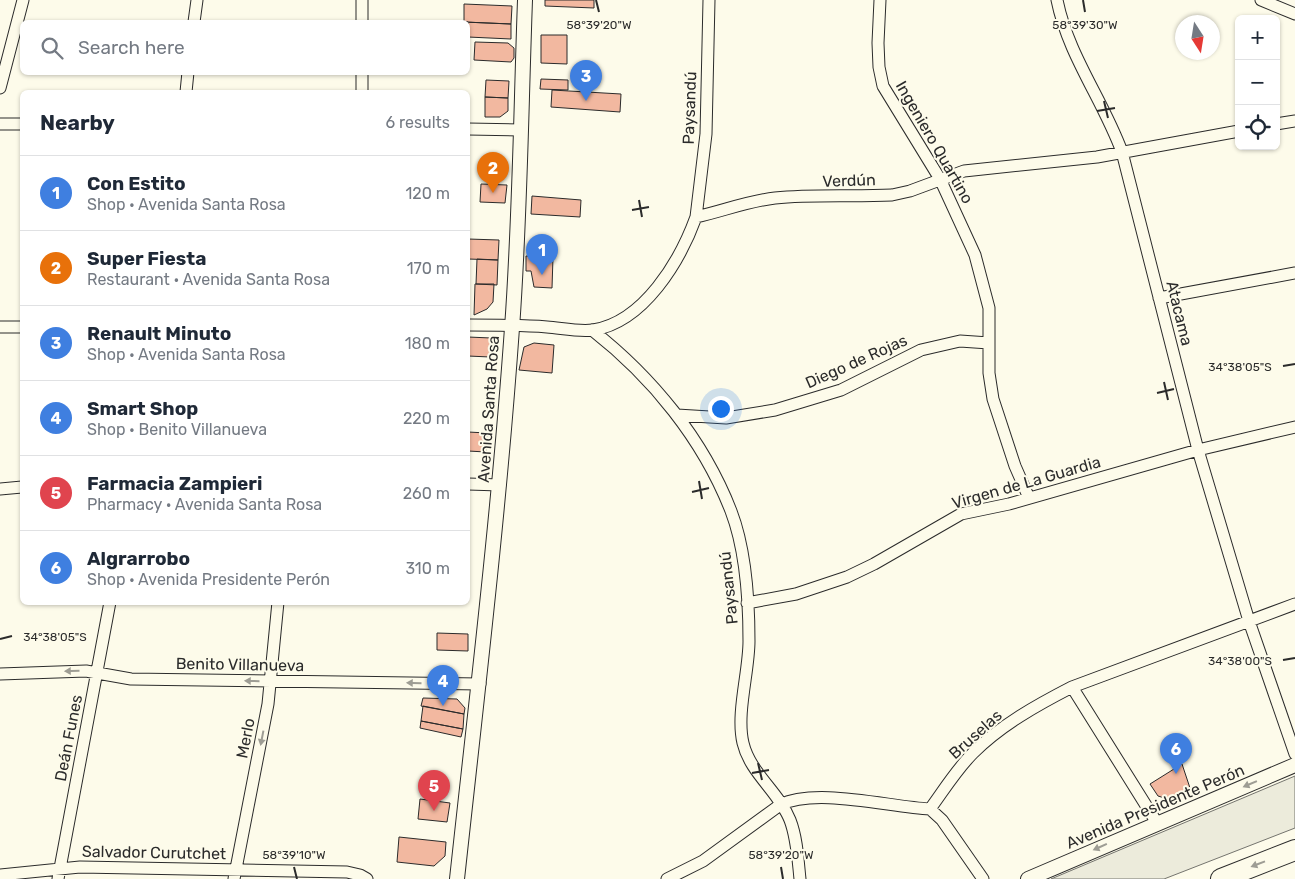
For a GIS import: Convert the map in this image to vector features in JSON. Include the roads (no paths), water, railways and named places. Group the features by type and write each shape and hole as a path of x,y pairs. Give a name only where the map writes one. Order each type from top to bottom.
{"highway":[{"path":"1221,879 1295,850"}],"street":[{"path":"0,88 23,0"},
{"path":"194,20 197,0"},
{"path":"362,0 362,20"},
{"name":"Avenida Santa Rosa","path":"458,879 500,485 512,325 525,0"},
{"name":"Paysandú","path":"696,217 706,134 709,0"},
{"name":"Ingeniero Quartino","path":"880,0 878,44 879,67 883,86 940,178 976,255 989,308 989,373 993,399 1015,466 1029,498"},
{"name":"Atacama","path":"1058,0 1067,36 1114,131 1122,152 1198,450 1249,621 1295,754"},
{"path":"1261,0 1295,14"},
{"path":"186,90 188,75"},
{"path":"362,75 362,90"},
{"path":"1280,123 1295,121"},
{"path":"0,124 20,124"},
{"path":"470,129 520,130"},
{"name":"Verdún","path":"696,217 724,211 742,204 776,198 892,195 910,191 940,178 964,171 1068,161 1235,132"},
{"path":"470,325 512,325 592,330 623,319 642,304 671,269 685,246 696,217"},
{"path":"1159,298 1295,273"},
{"path":"0,327 20,327"},
{"name":"Paysandú","path":"592,330 619,351 677,415 701,452 731,511 739,540 747,603 749,642 741,728 743,744 752,763 792,826 800,879"},
{"name":"Diego de Rojas","path":"677,415 726,418 775,410 841,390 921,350 960,341 989,343"},
{"name":"Virgen de La Guardia","path":"747,603 796,594 846,577 874,564 961,514 1029,498 1198,450 1295,427"},
{"path":"470,484 500,485"},
{"path":"0,489 20,487"},
{"name":"Bruselas","path":"930,809 967,760 990,737 1041,703 1072,687 1295,604"},
{"name":"Deán Funes","path":"59,874 109,605"},
{"name":"Merlo","path":"235,874 272,681 278,605"},
{"name":"Benito Villanueva","path":"0,674 74,671 131,679 480,684"},
{"path":"1072,687 1157,823"},
{"name":"Avenida Presidente Perón","path":"1028,879 1295,765"},
{"path":"667,879 683,876 780,805 791,800 818,798 930,809 942,820 983,879"},
{"name":"Salvador Curutchet","path":"0,875 347,872 367,879"}],"place":[{"name":"Renault Minuto","path":"586,101"},
{"name":"Super Fiesta","path":"493,193"},
{"name":"Con Estito","path":"542,275"},
{"name":"Smart Shop","path":"443,706"},
{"name":"Algrarrobo","path":"1176,774"},
{"name":"Farmacia Zampieri","path":"434,811"}]}
